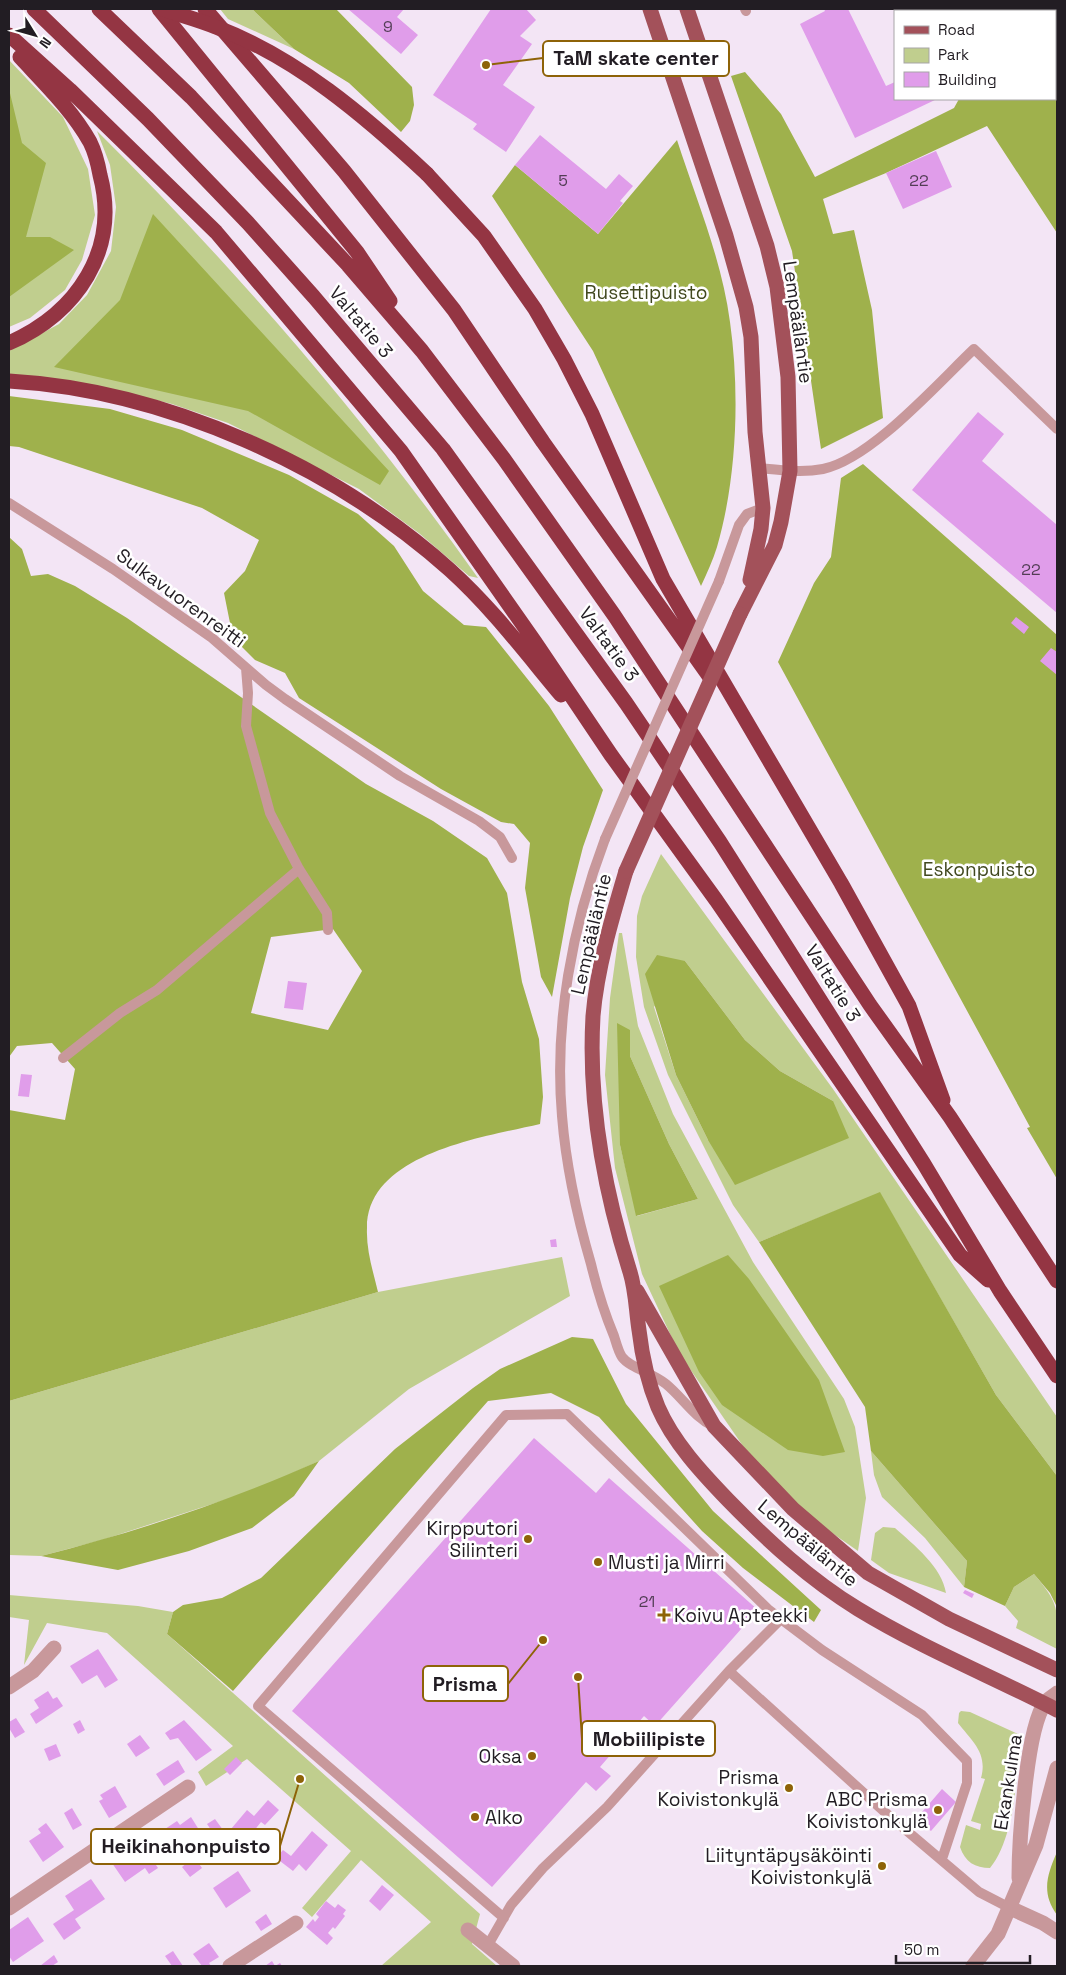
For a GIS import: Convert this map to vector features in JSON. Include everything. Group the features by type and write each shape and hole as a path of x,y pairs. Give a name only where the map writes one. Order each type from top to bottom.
{"highway":[{"name":"Valtatie 3","path":"34,9 148,118 248,223 321,305 443,449 626,703 720,842 924,1164 1000,1291 1057,1376"},
{"name":"Valtatie 3","path":"99,9 191,97 348,265 422,350 504,459 614,615 870,1005 950,1118 1057,1281"},
{"path":"160,9 357,252 422,350"},
{"path":"160,9 218,27 265,50 305,74 373,123 427,174 484,236 535,309 592,414 663,579 841,883 909,1006 950,1118"},
{"path":"205,9 344,171 454,310 549,450 765,755"},
{"path":"9,36 70,90 216,232 401,451 535,642 611,755 716,900 960,1254 1000,1291"},
{"path":"9,44 72,113 91,144 105,192 106,218 102,246 91,272 72,298 50,319 28,334 9,342"},
{"path":"9,381 40,383 169,410 293,463 352,495 398,528 450,570 494,614 611,755"}],"main road":[{"name":"Lempääläntie","path":"652,9 726,236 746,307 751,337 754,432 762,508 756,562 740,614"},
{"name":"Lempääläntie","path":"686,9 746,182 777,287 788,377 790,471 775,545 740,614 626,872 600,974 594,1014 592,1056 600,1155 611,1210 633,1283 645,1370 659,1408 680,1444 710,1481 768,1540 811,1576 856,1608 933,1650 1051,1706"},
{"name":"Lempääläntie","path":"633,1283 714,1426 793,1510 868,1574 949,1619 1057,1670"}],"street":[{"path":"9,1686 33,1670 54,1648"},
{"path":"1051,1706 1057,1694"},
{"name":"Ekankulma","path":"1019,1883 1020,1828 1034,1734 1051,1706"},
{"name":"Ekankulma","path":"973,1966 998,1934 1010,1908 1036,1845 1057,1768"},
{"path":"9,1908 188,1786"},
{"path":"1010,1908 1057,1932"},
{"path":"230,1966 296,1922"},
{"path":"468,1930 513,1966"}],"lane":[{"path":"759,468 790,471 829,467 870,447 974,349 1057,429"},
{"name":"Sulkavuorenreitti","path":"9,504 175,612 212,638 246,668 248,693 246,726 270,813 299,870 327,913 328,930"},
{"path":"714,1426 701,1421 665,1383 645,1370 630,1366 621,1356 601,1304 578,1216 562,1116 560,1045 568,974 586,897 605,839 719,581 739,524 748,514 762,508"},
{"path":"246,668 266,685 400,776 479,821 500,837 512,858"},
{"path":"63,1058 120,1013 157,990 299,870"},
{"path":"504,1918 258,1706 506,1415 567,1414 769,1610 822,1650 922,1715 967,1761 967,1782 942,1859"},
{"path":"488,1945 511,1904 543,1868 621,1793 729,1671 781,1619"},
{"path":"729,1671 880,1807 979,1892 1010,1908"}],"green space":[{"path":"220,9 252,9 294,49 228,19"},
{"path":"252,9 336,9 412,87 414,105 410,121 401,132 349,83 294,49"},
{"path":"957,9 1057,9 1057,233 987,126 886,173 823,199 833,234 854,230 872,310 883,418 821,449 792,251 731,76 745,72 781,114 815,177 954,108 958,100 1056,100 1056,10"},
{"path":"9,60 63,117 88,169 95,215 82,260 65,290 30,318 9,327"},
{"path":"9,89 22,143 46,163 26,237 50,237 74,250 9,297"},
{"path":"97,131 199,236 297,346 390,460 478,578 469,576 420,534 359,489 228,423 172,404 98,386 9,374 9,351 59,324 87,295 111,251 116,207 110,165"},
{"name":"Rusettipuisto","path":"677,140 708,230 721,276 730,322 735,377 735,435 729,493 717,547 701,586 593,351 492,196 515,165 598,234"},
{"path":"153,214 389,471 380,485 248,411 54,367 120,300"},
{"path":"9,396 110,409 182,430 289,475 358,514 394,546 423,591 464,625 486,627 549,706 603,790 583,847 570,898 552,997 541,977 525,888 530,843 514,824 501,822 441,789 299,698 285,673 255,660 233,638 224,593 245,571 259,540 202,508 19,447 9,446"},
{"name":"Eskonpuisto","path":"863,464 1057,635 1057,1179 1027,1128 1030,1127 778,662 814,583 831,557 841,478"},
{"path":"9,537 22,549 31,576 48,574 75,586 127,618 366,784 433,821 487,858 507,893 522,982 539,1039 543,1097 540,1124 490,1135 433,1153 407,1166 386,1182 372,1203 367,1228 369,1252 378,1292 9,1401 9,1110 65,1120 75,1069 52,1043 17,1046 9,1057","holes":["333,929 362,971 328,1030 251,1013 271,937"]},
{"path":"661,854 833,1089 1057,1417 1057,1476 996,1395 880,1193 759,1242 733,1205 668,1075 644,1007 636,957 637,916 642,896","holes":["685,961 745,1040 780,1071 833,1101 708,1140 676,1075 654,1007"]},
{"path":"619,933 622,933 638,1026 673,1114 753,1262 844,1399 855,1427 866,1498 858,1551 809,1517 745,1449 679,1353 642,1274 615,1168 605,1075 610,998","holes":["630,1030 630,1056 669,1144 698,1199 637,1216 620,1145"]},
{"path":"657,955 685,961 745,1040 780,1071 833,1101 849,1138 735,1185 708,1140 676,1075 645,974"},
{"path":"617,1023 630,1030 630,1056 669,1144 698,1199 636,1216 620,1145"},
{"path":"880,1192 996,1395 1057,1476 1057,1607 1050,1593 1034,1574 1014,1587 1005,1606 964,1587 967,1561 871,1451 865,1407 759,1242"},
{"path":"728,1255 749,1279 819,1380 845,1452 823,1456 788,1450 722,1405 699,1372 659,1286"},
{"path":"562,1257 570,1296 409,1389 319,1461 258,1489 102,1540 41,1556 9,1555 9,1401 378,1292"},
{"path":"572,1337 593,1339 626,1404 713,1511 821,1610 814,1622 743,1568 702,1531 599,1417 551,1393 488,1401 233,1691 167,1634 173,1612 183,1605 222,1598 261,1578 395,1449 473,1388 500,1369"},
{"path":"871,1451 967,1561 964,1587 925,1538 882,1497 874,1475"},
{"path":"319,1461 294,1496 252,1528 189,1551 118,1570 41,1556 147,1526 217,1502"},
{"path":"883,1527 895,1528 926,1557 939,1574 946,1593 889,1573 871,1560 875,1533"},
{"path":"1034,1574 1049,1594 1056,1609 1057,1649 1016,1628 1018,1621 1005,1606 1014,1587"},
{"path":"9,1595 138,1606 173,1612 167,1634 480,1914 472,1944 497,1966 381,1966 431,1922 361,1860 312,1917 302,1908 351,1851 247,1759 206,1786 198,1772 233,1746 107,1633 47,1623 24,1665 29,1620 9,1617"},
{"path":"961,1711 970,1712 1020,1735 1016,1786 1010,1823 1005,1840 990,1868 980,1867 971,1863 965,1857 960,1847 966,1825 980,1830 981,1824 971,1821 985,1779 981,1778 983,1769 980,1754 958,1723"},
{"path":"1057,1852 1057,1915 1049,1899 1047,1884"}],"building":[{"path":"348,9 404,9 397,17 418,35 401,54"},
{"path":"491,9 526,9 536,20 520,36 532,44 503,85 535,107 506,152 473,129 477,124 433,95"},
{"path":"824,9 848,9 886,86 894,82 894,100 935,100 855,138 800,24 825,11"},
{"path":"540,135 606,189 619,174 633,186 620,201 623,203 598,234 515,165"},
{"path":"936,151 952,187 903,209 886,173"},
{"path":"978,412 1004,434 982,461 1057,525 1057,613 912,490"},
{"path":"1016,617 1029,627 1024,634 1011,623"},
{"path":"1051,648 1057,652 1057,675 1040,661"},
{"path":"288,981 307,983 303,1010 284,1008"},
{"path":"21,1074 32,1075 29,1097 18,1096"},
{"path":"556,1239 557,1247 551,1247 550,1240"},
{"path":"534,1438 596,1493 609,1478 758,1610 655,1726 644,1716 600,1767 611,1776 596,1791 586,1782 492,1887 292,1711"},
{"path":"965,1590 974,1594 972,1598 963,1593"},
{"path":"98,1649 118,1680 105,1688 97,1675 82,1684 70,1666"},
{"path":"48,1691 53,1699 57,1697 63,1706 36,1724 30,1714 39,1708 34,1700"},
{"path":"16,1718 25,1732 15,1738 9,1728 9,1722"},
{"path":"80,1720 85,1730 78,1734 73,1724"},
{"path":"184,1720 212,1750 196,1761 178,1738 170,1740 165,1733"},
{"path":"140,1735 150,1748 136,1757 127,1744"},
{"path":"56,1744 61,1756 49,1761 44,1749"},
{"path":"236,1757 242,1763 230,1775 224,1769"},
{"path":"178,1760 185,1772 164,1786 156,1774"},
{"path":"115,1786 127,1807 109,1818 99,1801 103,1799 100,1795"},
{"path":"942,1789 956,1802 931,1831 916,1819"},
{"path":"268,1800 279,1810 265,1825 261,1822 246,1841 231,1829 247,1810 254,1816"},
{"path":"72,1808 82,1825 73,1830 64,1813"},
{"path":"191,1817 201,1833 177,1847 165,1829 177,1821 180,1825"},
{"path":"215,1819 226,1834 218,1840 207,1824"},
{"path":"46,1823 64,1847 43,1862 29,1841 41,1833 38,1829"},
{"path":"312,1831 328,1845 306,1871 299,1864 293,1871 276,1858 283,1850 291,1856"},
{"path":"141,1843 158,1868 149,1874 145,1868 125,1882 112,1863 122,1856 119,1852 129,1845 132,1849"},
{"path":"194,1857 202,1868 190,1877 182,1867"},
{"path":"238,1871 251,1891 226,1908 213,1888"},
{"path":"91,1879 105,1899 75,1919 81,1928 64,1940 53,1924 74,1910 65,1896"},
{"path":"382,1885 394,1895 380,1911 369,1901"},
{"path":"326,1901 335,1908 338,1904 346,1910 343,1914 345,1916 335,1929 333,1927 328,1933 333,1938 327,1945 306,1927 313,1919 315,1922 319,1917 316,1914"},
{"path":"266,1914 272,1924 261,1931 255,1922"},
{"path":"28,1917 44,1941 13,1962 9,1956 9,1930"},
{"path":"209,1943 219,1957 209,1963 211,1966 202,1966 193,1954"},
{"path":"173,1951 183,1966 172,1966 165,1956"},
{"path":"54,1955 58,1962 52,1966 40,1966"},
{"path":"272,1961 275,1966 265,1966"}],"place":[{"name":"TaM skate center","path":"486,65"},
{"name":"Kirpputori Silinteri","path":"528,1539"},
{"name":"Musti ja Mirri","path":"598,1562"},
{"name":"Koivu Apteekki","path":"664,1615"},
{"name":"Prisma","path":"543,1640"},
{"name":"Mobiilipiste","path":"578,1677"},
{"name":"Oksa","path":"532,1756"},
{"name":"Heikinahonpuisto","path":"300,1779"},
{"name":"Prisma Koivistonkylä","path":"789,1788"},
{"name":"ABC Prisma Koivistonkylä","path":"938,1810"},
{"name":"Alko","path":"475,1817"},
{"name":"Liityntäpysäköinti Koivistonkylä","path":"882,1866"}]}
